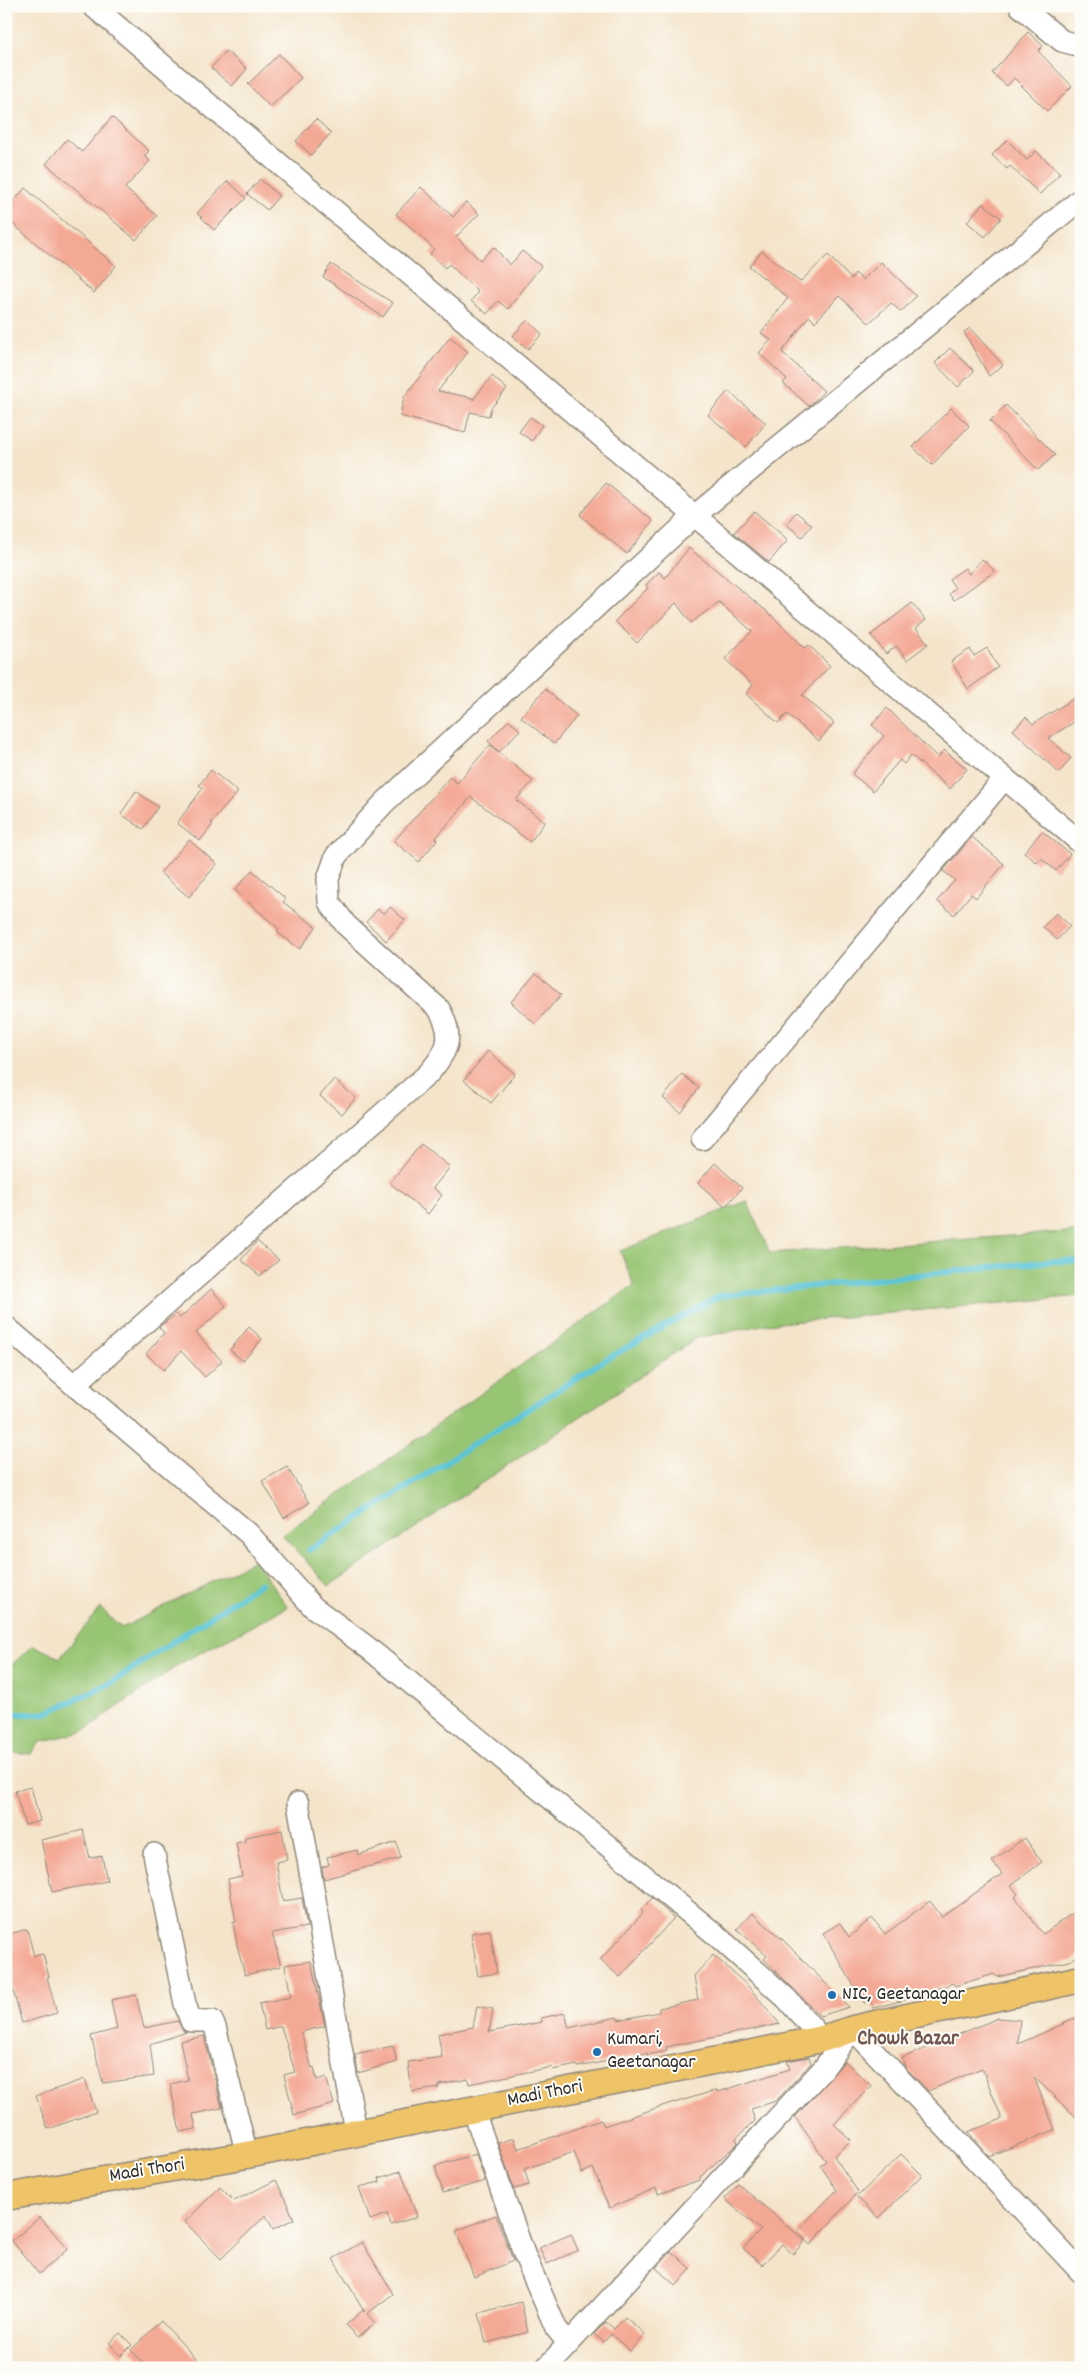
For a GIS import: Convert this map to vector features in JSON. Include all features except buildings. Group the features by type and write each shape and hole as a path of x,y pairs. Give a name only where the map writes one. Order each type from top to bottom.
{"main road":[{"name":"Madi Thori","path":"6,2197 248,2155 822,2039 853,2030 1081,1979"}],"street":[{"path":"93,6 693,517 1081,844"},
{"path":"1020,6 1062,41 1081,46"},
{"path":"74,1385 428,1074 443,1056 448,1040 448,1025 439,1009 346,925 329,902 328,879 336,856 384,803 693,517 1081,199"},
{"path":"702,1138 1004,779"},
{"path":"6,1328 249,1534 314,1607 367,1647 716,1935 786,1998 822,2039"},
{"path":"298,1803 356,2132"},
{"path":"154,1854 189,2019 194,2022 212,2021 215,2026 248,2155"},
{"path":"546,2368 823,2069 853,2030 1081,2272"},
{"path":"473,2109 524,2254 556,2328 568,2343"}],"green space":[{"path":"747,1201 770,1253 1081,1231 1081,1296 767,1324 697,1338 329,1586 282,1535 634,1285 620,1251"},
{"path":"254,1560 288,1607 181,1663 82,1732 40,1742 31,1754 6,1752 6,1670 33,1645 60,1658 100,1608 122,1628"}],"waterway":[{"path":"309,1550 603,1361 719,1296 1052,1261 1081,1261"},
{"path":"6,1714 44,1714 111,1683 261,1583"}],"place":[{"name":"NIC, Geetanagar","path":"832,1995"},
{"name":"Kumari, Geetanagar","path":"597,2052"}],"district":[{"name":"Chowk Bazar","path":"908,2040"}]}
